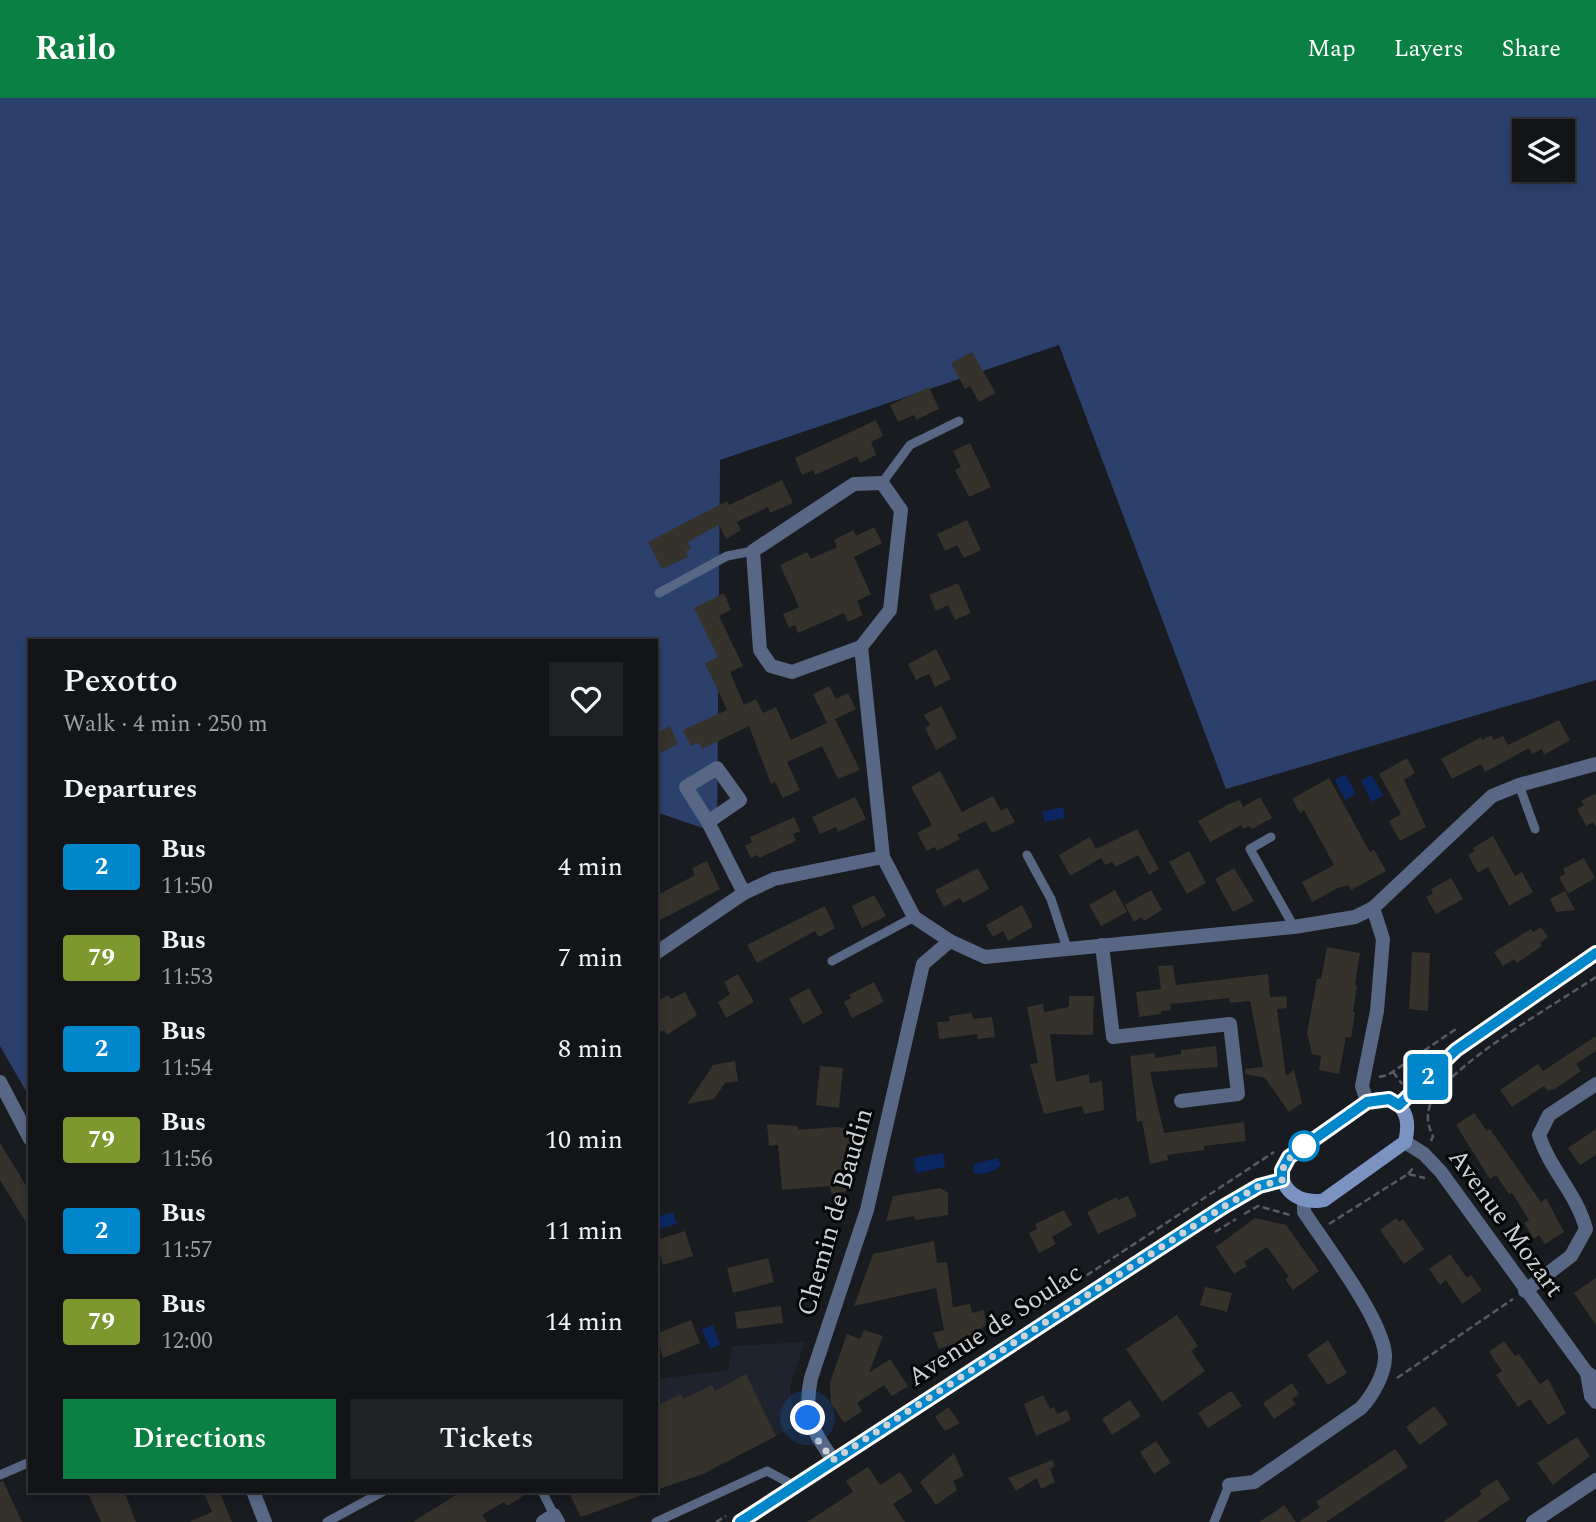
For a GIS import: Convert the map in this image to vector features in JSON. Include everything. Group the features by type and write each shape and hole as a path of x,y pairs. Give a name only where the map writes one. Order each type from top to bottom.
{"main road":[{"path":"1399,1105 1456,1050 1596,953"},
{"path":"1389,1099 1399,1105 1408,1117 1405,1142 1324,1200 1304,1201 1289,1192 1282,1180 1282,1170 1289,1157 1367,1102 1389,1099"},
{"name":"Avenue de Soulac","path":"736,1517 795,1486 1223,1207 1259,1186 1282,1180"}],"street":[{"path":"882,483 901,510 890,610 861,647 792,672 771,666 760,650 753,551 854,484 882,483"},
{"path":"861,647 883,857 914,917 950,941 985,957 1294,927 1355,917 1373,908 1492,796 1519,785 1596,764"},
{"path":"708,822 744,893"},
{"path":"658,952 744,893 774,878 883,857"},
{"path":"1367,1102 1362,1086 1377,1011 1383,939 1373,908"},
{"name":"Chemin de Baudin","path":"833,1460 819,1442 808,1418 806,1401 811,1378 867,1210 923,964 950,941"},
{"path":"1102,945 1113,1037 1230,1024 1238,1094 1181,1101"},
{"path":"0,1082 28,1135"},
{"path":"1525,1291 1571,1256 1586,1229 1580,1208 1546,1157 1539,1135 1549,1115 1596,1084"},
{"name":"Avenue Mozart","path":"1405,1142 1424,1154 1447,1180 1525,1291 1592,1376 1591,1396 1596,1402"},
{"path":"1229,1485 1254,1482 1361,1408 1374,1394 1385,1355 1369,1312 1304,1212 1304,1201"},
{"path":"1533,1522 1596,1480"},
{"path":"255,1493 265,1522"}],"lane":[{"path":"882,483 910,445 959,421"},
{"path":"659,593 727,556 753,551"},
{"path":"1519,785 1535,829"},
{"path":"1271,837 1250,849 1294,927"},
{"path":"1027,855 1051,899 1067,948"},
{"path":"832,961 914,917"},
{"path":"0,1475 28,1463"},
{"path":"656,1522 767,1471 795,1486"},
{"path":"1214,1522 1229,1485"},
{"path":"327,1522 380,1493"},
{"path":"543,1493 552,1520"}],"path":[{"path":"1328,1248 1331,1221 1408,1174 1424,1154 1433,1136 1428,1125 1429,1110 1437,1094 1472,1060 1596,977"},
{"path":"1362,1086 1388,1075 1465,1023"},
{"path":"1028,1314 1274,1151"},
{"path":"1408,1174 1447,1180"},
{"path":"1395,1379 1525,1291"},
{"path":"716,1522 736,1517"}],"shaded area":[{"path":"0,98 1596,98 1596,680 1226,789 1059,345 720,460 717,833 658,813 658,639 28,639 28,1095 0,1046"},
{"path":"1345,774 1356,794 1345,800 1335,780"},
{"path":"1371,775 1383,795 1372,802 1361,781"},
{"path":"1063,807 1065,818 1045,822 1042,812"},
{"path":"943,1153 945,1167 916,1173 914,1158"},
{"path":"997,1158 1001,1165 995,1170 984,1174 973,1173 974,1164"},
{"path":"673,1212 677,1224 658,1229 658,1216"},
{"path":"713,1325 720,1345 710,1349 702,1329"},
{"path":"805,1342 790,1386 795,1426 703,1474 658,1489 658,1379 728,1370 732,1346"}],"building":[{"path":"972,352 996,393 979,402 970,386 965,389 951,363"},
{"path":"929,387 939,409 916,420 914,415 898,422 890,405"},
{"path":"876,420 883,436 871,442 876,455 860,463 857,456 815,475 813,470 802,475 795,458"},
{"path":"970,443 991,487 969,497 955,470 961,467 953,451"},
{"path":"782,480 793,503 770,513 768,507 737,522 741,530 726,539 719,525 688,542 691,549 686,551 688,557 662,569 648,542 727,501 729,505"},
{"path":"967,520 981,550 964,558 957,545 945,551 937,534"},
{"path":"874,527 882,543 854,557 871,594 857,601 863,615 848,622 844,613 798,633 795,625 789,628 783,614 799,607 780,565 807,552 811,559 837,547 834,540 853,530 856,536"},
{"path":"958,583 971,613 955,620 948,605 936,611 929,595"},
{"path":"724,593 731,610 719,616 743,666 730,672 744,705 756,699 763,713 776,707 791,740 835,719 860,770 838,779 822,746 787,762 800,790 783,798 775,782 771,784 749,726 702,749 699,743 691,746 683,730 727,710 705,663 718,657 694,608"},
{"path":"936,649 951,679 935,687 929,674 916,680 908,664"},
{"path":"829,686 836,699 848,693 856,709 827,723 813,694"},
{"path":"941,706 957,738 936,750 925,728 930,725 924,715"},
{"path":"1559,720 1570,740 1544,755 1542,749 1532,754 1529,748 1485,772 1481,764 1452,779 1441,759 1481,737 1482,740 1491,735 1494,740 1503,736 1508,745"},
{"path":"670,726 678,744 658,754 658,733"},
{"path":"1407,758 1415,773 1404,780 1426,827 1400,841 1389,821 1401,814 1379,774"},
{"path":"940,771 962,812 993,796 1001,811 1007,807 1015,822 992,833 985,821 957,835 960,839 937,851 935,847 927,851 917,833 932,825 911,787"},
{"path":"1329,778 1370,852 1374,850 1386,871 1351,890 1349,885 1338,888 1312,902 1302,882 1334,865 1304,810 1300,813 1292,799"},
{"path":"1596,793 1596,827 1593,822 1586,826 1577,809 1584,805 1581,801"},
{"path":"855,797 866,819 838,832 836,827 820,834 812,817"},
{"path":"1260,797 1272,818 1252,829 1249,826 1243,829 1241,825 1210,842 1198,821 1229,804 1240,800 1243,807"},
{"path":"794,817 800,831 793,834 796,841 759,858 757,855 751,858 745,846 752,842 750,837"},
{"path":"1137,829 1159,869 1149,875 1138,855 1116,867 1112,862 1105,865 1101,858 1070,876 1059,855 1090,837 1096,849"},
{"path":"1493,836 1515,876 1522,872 1533,892 1509,906 1488,867 1478,873 1468,855 1475,851 1473,848"},
{"path":"1189,851 1206,883 1187,894 1169,862"},
{"path":"1584,858 1595,878 1568,894 1559,877 1565,874 1563,869"},
{"path":"707,861 720,889 658,921 658,895 695,875 692,868"},
{"path":"978,868 989,889 963,903 960,898 944,907 935,890"},
{"path":"1234,868 1254,901 1233,912 1215,879"},
{"path":"1451,878 1463,899 1436,914 1426,897 1433,893 1431,889"},
{"path":"1115,890 1127,912 1101,926 1089,905"},
{"path":"1151,890 1162,910 1144,921 1141,917 1134,922 1125,905"},
{"path":"1565,891 1575,910 1556,912 1550,899"},
{"path":"874,895 886,916 862,928 852,906"},
{"path":"1022,905 1033,927 1008,941 1003,931 993,937 986,925"},
{"path":"825,906 835,928 819,937 815,931 757,963 747,945"},
{"path":"1541,927 1548,937 1540,943 1542,946 1517,963 1514,959 1503,966 1494,952 1531,929 1533,932"},
{"path":"1327,947 1360,953 1351,1038 1346,1037 1339,1074 1319,1070 1321,1056 1312,1054 1307,1033 1317,979 1321,979"},
{"path":"1412,952 1430,953 1428,1011 1409,1009"},
{"path":"1173,965 1176,985 1268,974 1270,997 1286,996 1287,1008 1277,1009 1286,1076 1294,1070 1302,1103 1289,1112 1265,1078 1245,1074 1245,1069 1263,1067 1250,1001 1230,1003 1229,998 1170,1004 1171,1010 1139,1017 1136,992 1161,989 1158,966"},
{"path":"738,974 754,1002 726,1018 718,1002 730,994 724,982"},
{"path":"874,982 884,1002 852,1018 844,1002 851,998 849,995"},
{"path":"809,988 823,1013 803,1024 789,999"},
{"path":"685,992 697,1015 667,1035 658,1027 658,1001 668,995 671,999"},
{"path":"1069,996 1094,996 1093,1035 1050,1034 1056,1082 1089,1074 1090,1083 1102,1081 1104,1110 1084,1114 1082,1106 1044,1114 1030,1064 1038,1063 1027,1007 1043,1004 1044,1012 1069,1007"},
{"path":"972,1013 973,1019 992,1017 995,1037 978,1039 977,1034 939,1039 937,1022 950,1021 949,1016"},
{"path":"1596,1036 1596,1051 1576,1064 1581,1071 1555,1089 1547,1091 1544,1086 1512,1107 1500,1090 1538,1064 1543,1071"},
{"path":"1216,1046 1218,1067 1150,1072 1164,1133 1244,1122 1246,1141 1204,1146 1204,1150 1167,1155 1168,1160 1150,1164 1142,1121 1137,1122 1130,1056 1155,1053 1155,1058 1181,1054 1181,1050"},
{"path":"735,1061 738,1081 725,1083 714,1099 687,1104 713,1065"},
{"path":"820,1066 843,1068 839,1108 816,1105"},
{"path":"1474,1113 1487,1131 1490,1129 1541,1202 1546,1198 1564,1232 1545,1244 1539,1235 1534,1239 1524,1223 1529,1220 1512,1193 1509,1194 1496,1175 1490,1179 1456,1125"},
{"path":"767,1124 798,1126 798,1130 837,1127 846,1128 846,1132 863,1130 864,1147 846,1149 849,1187 846,1187 846,1192 831,1194 830,1186 782,1190 778,1145 769,1146"},
{"path":"1596,1129 1596,1155 1580,1165 1568,1148"},
{"path":"0,1143 28,1189 28,1226 0,1180"},
{"path":"940,1188 948,1193 948,1215 915,1220 914,1216 886,1221 893,1196"},
{"path":"1128,1196 1137,1216 1098,1234 1087,1212 1117,1197 1118,1200"},
{"path":"1064,1210 1072,1225 1052,1237 1056,1244 1039,1253 1029,1233 1037,1229 1035,1224"},
{"path":"1255,1218 1286,1225 1319,1271 1293,1290 1285,1279 1289,1277 1267,1247 1244,1262 1247,1266 1234,1274 1216,1247"},
{"path":"1396,1218 1399,1222 1403,1219 1424,1249 1404,1264 1380,1230"},
{"path":"685,1231 693,1256 663,1265 658,1239"},
{"path":"934,1241 937,1263 947,1262 953,1307 970,1304 972,1313 984,1310 986,1325 967,1339 939,1349 933,1333 944,1330 936,1288 854,1306 873,1254"},
{"path":"1450,1254 1467,1278 1471,1275 1482,1290 1462,1304 1446,1280 1440,1285 1429,1269"},
{"path":"768,1258 774,1282 733,1293 727,1268"},
{"path":"1596,1278 1596,1325 1574,1293"},
{"path":"1205,1287 1232,1293 1227,1312 1200,1305"},
{"path":"781,1306 783,1323 737,1329 735,1312"},
{"path":"1177,1315 1198,1346 1191,1351 1205,1371 1162,1402 1126,1349"},
{"path":"691,1320 700,1343 663,1358 658,1333"},
{"path":"864,1330 883,1336 869,1373 890,1359 908,1386 892,1396 884,1385 857,1403 862,1411 844,1423 831,1403 830,1382 847,1334 860,1339"},
{"path":"1328,1340 1347,1373 1328,1385 1307,1355"},
{"path":"1504,1341 1515,1356 1519,1354 1540,1384 1548,1379 1566,1413 1548,1425 1530,1399 1518,1407 1496,1375 1502,1371 1489,1352"},
{"path":"746,1374 776,1436 703,1474 658,1489 658,1405 681,1394 683,1399 712,1385 715,1391"},
{"path":"1292,1383 1299,1394 1292,1399 1296,1404 1274,1419 1263,1403"},
{"path":"1231,1391 1242,1406 1208,1428 1198,1413"},
{"path":"1043,1395 1050,1409 1054,1407 1057,1414 1067,1410 1071,1420 1036,1436 1024,1404"},
{"path":"1130,1400 1141,1416 1112,1435 1102,1419"},
{"path":"1434,1406 1448,1424 1420,1445 1406,1427"},
{"path":"948,1407 960,1423 945,1431 935,1417"},
{"path":"1577,1437 1590,1456 1553,1485 1537,1463"},
{"path":"1156,1441 1171,1463 1154,1474 1140,1452"},
{"path":"1395,1449 1408,1467 1326,1522 1299,1522 1320,1507 1316,1502"},
{"path":"954,1453 964,1476 953,1481 957,1490 936,1505 920,1482"},
{"path":"1052,1460 1055,1466 1050,1469 1055,1482 1041,1489 1037,1478 1016,1491 1008,1478"},
{"path":"868,1467 880,1485 900,1472 913,1491 893,1504 905,1522 807,1522 853,1492 846,1481"},
{"path":"1497,1479 1510,1499 1477,1522 1443,1522 1482,1494 1479,1491"},
{"path":"3,1481 22,1522 0,1522 0,1482"},
{"path":"88,1493 125,1493 136,1522 101,1522"},
{"path":"204,1493 220,1493 232,1522 189,1522 212,1512"},
{"path":"459,1493 528,1493 507,1506 504,1502 482,1515 487,1522 413,1522"},
{"path":"569,1493 648,1493 581,1517"},
{"path":"1284,1505 1296,1522 1259,1522 1276,1511"}],"bus line":[{"name":"2","path":"740,1522 1223,1207 1259,1186 1282,1180 1284,1163 1289,1157 1367,1102 1389,1099 1399,1105 1456,1050 1596,953"}],"route":[{"path":"808,1418 819,1442 833,1460 1223,1207 1259,1186 1282,1180 1284,1163 1304,1146"}]}
